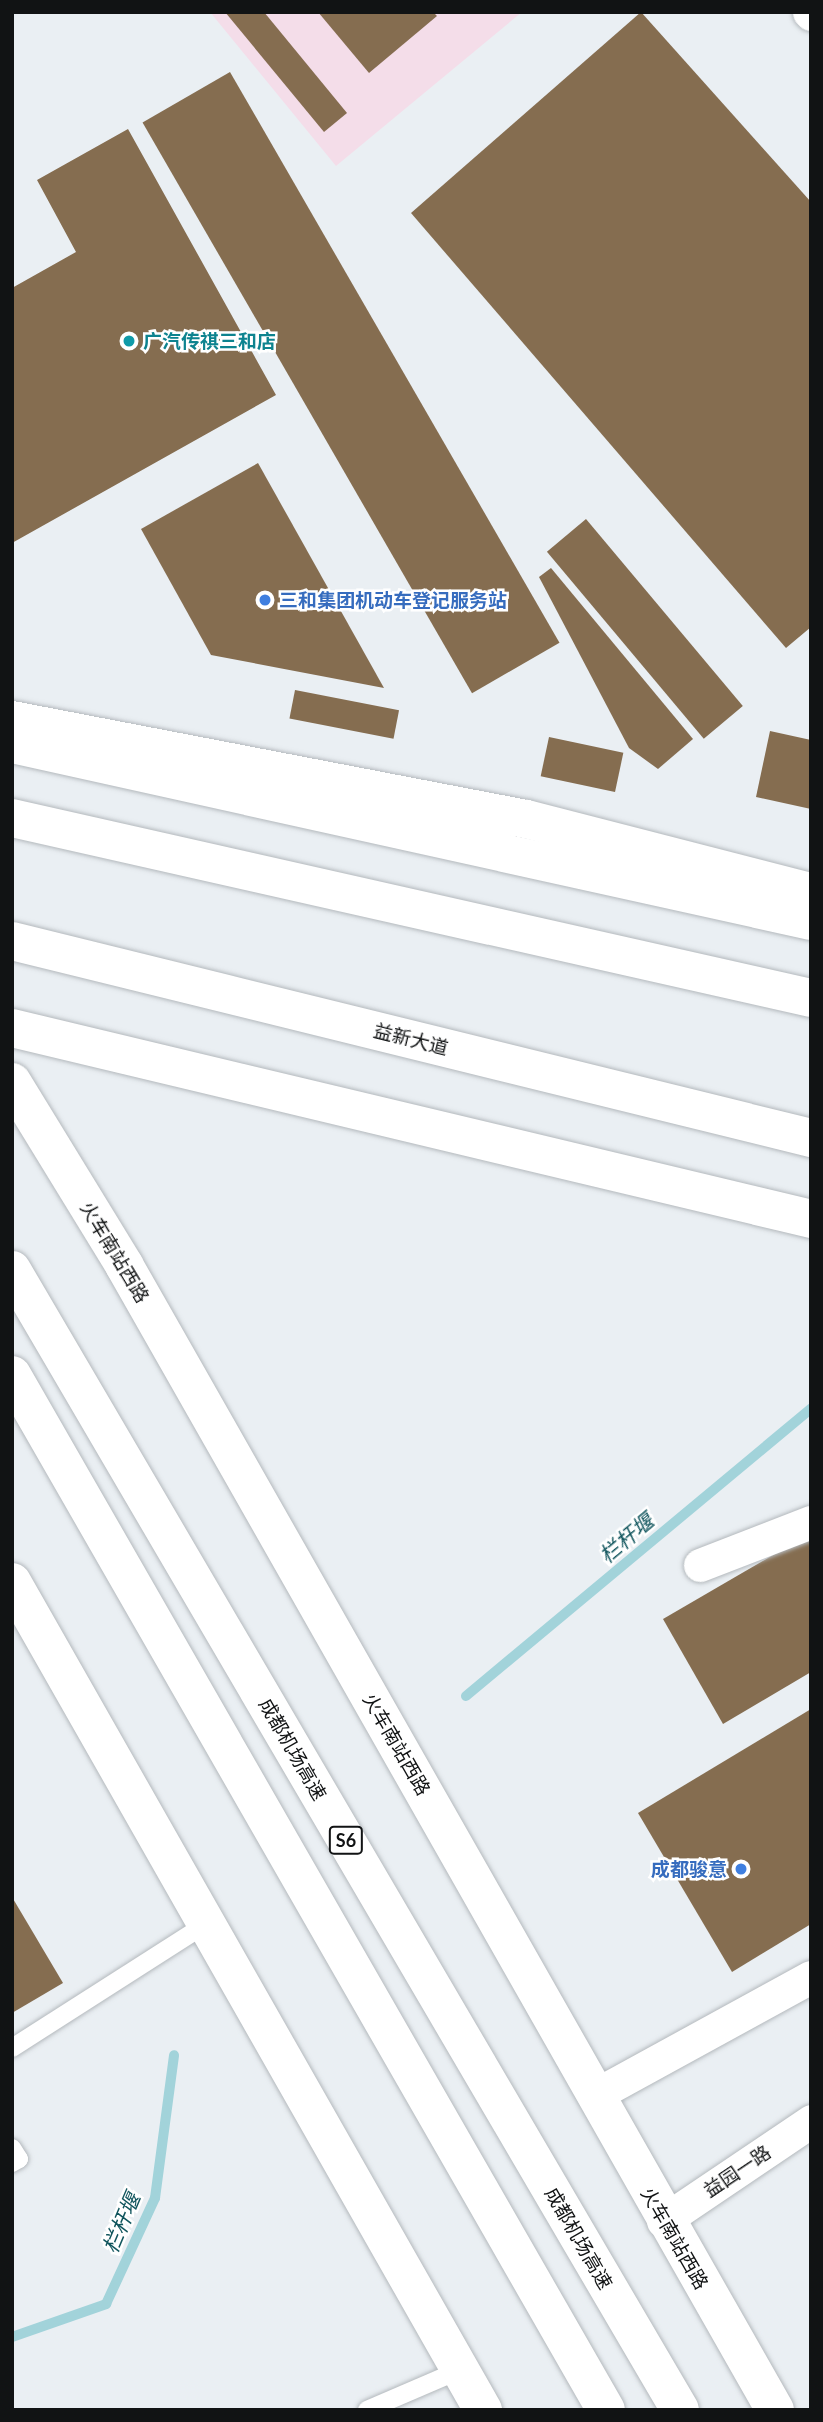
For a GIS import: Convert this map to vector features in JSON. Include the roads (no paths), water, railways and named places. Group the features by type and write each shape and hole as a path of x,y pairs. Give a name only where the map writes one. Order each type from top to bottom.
{"main road":[{"path":"12,720 526,819 811,892"},
{"path":"12,744 811,921"},
{"path":"12,818 811,998"},
{"path":"764,909 811,915"},
{"name":"益新大道","path":"12,941 811,1138"},
{"path":"12,1028 811,1219"},
{"name":"火车南站西路","path":"12,1082 124,1265 597,2094 663,2221 775,2410"},
{"name":"成都机场高速","path":"12,1270 680,2410"},
{"path":"12,1375 606,2410"},
{"path":"12,1582 22,1624 206,1924 482,2410"}],"street":[{"path":"700,1565 811,1522"},
{"path":"597,2094 811,1977"},
{"name":"益园一路","path":"663,2221 811,2121"}],"lane":[{"path":"12,2048 206,1924"},
{"path":"12,2148 19,2159 12,2163"},
{"path":"367,2410 460,2370"}],"waterway":[{"name":"栏杆堰","path":"466,1696 811,1409"},
{"name":"栏杆堰","path":"12,2337 106,2304 155,2198 174,2055"}],"place":[{"name":"广汽传祺三和店","path":"129,341"},
{"name":"三和集团机动车登记服务站","path":"265,600"},
{"name":"成都骏意","path":"741,1869"}]}
